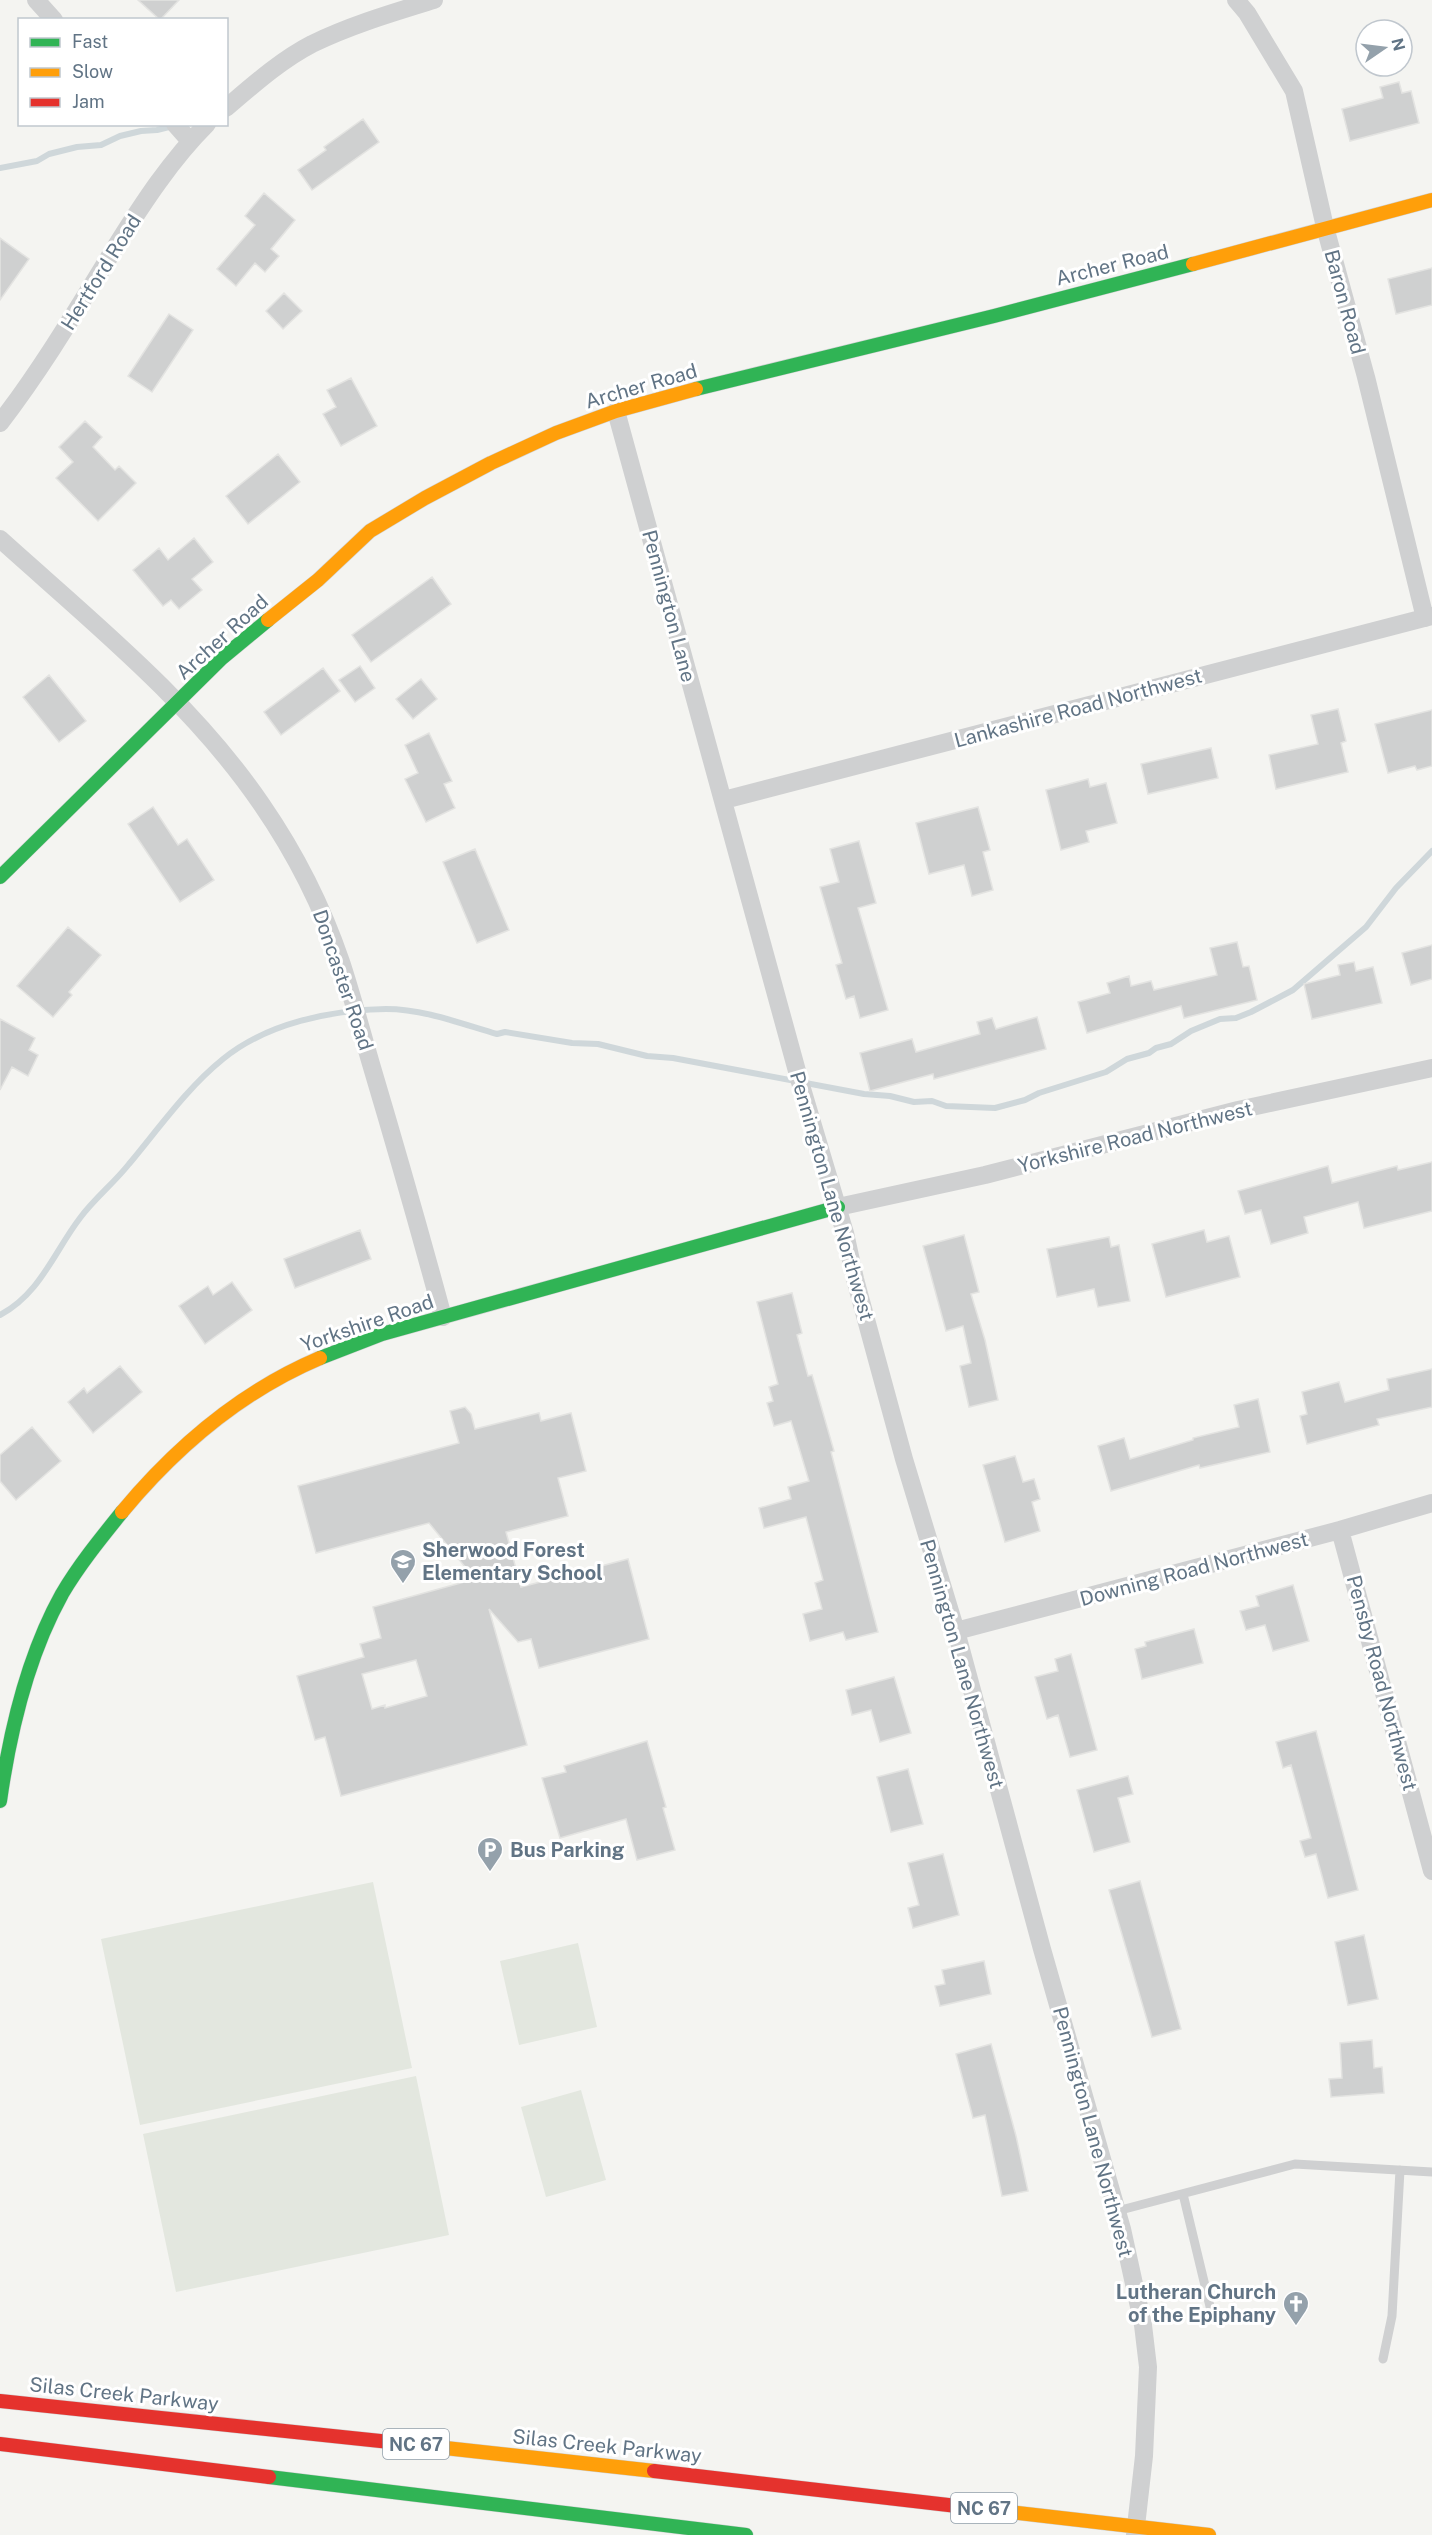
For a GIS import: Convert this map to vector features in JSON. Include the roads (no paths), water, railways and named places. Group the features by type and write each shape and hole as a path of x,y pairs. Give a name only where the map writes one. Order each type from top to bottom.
{"street":[{"path":"36,0 52,18"},
{"path":"228,106 257,81 310,45 371,19 434,0"},
{"name":"Baron Road","path":"1236,0 1247,13 1294,91 1325,227 1428,617"},
{"path":"177,126 190,141"},
{"name":"Hertford Road","path":"0,423 62,335 147,198 190,141 205,126"},
{"name":"Archer Road","path":"0,877 64,812 179,703 222,658 318,580 370,531 425,498 491,463 556,433 616,411 1095,290 1432,200"},
{"name":"Pennington Lane","path":"616,411 724,800"},
{"name":"Doncaster Road","path":"0,539 179,703 230,762 262,805 293,855 321,910 341,961 443,1317"},
{"name":"Lankashire Road Northwest","path":"724,800 1428,617"},
{"name":"Pennington Lane Northwest","path":"724,800 797,1071 838,1208 901,1448 956,1631 1035,1926 1117,2211 1143,2325 1148,2367 1144,2456 1136,2531"},
{"name":"Yorkshire Road Northwest","path":"838,1208 985,1176 1238,1110 1432,1068"},
{"name":"Yorkshire Road","path":"0,1800 5,1760 33,1661 51,1617 79,1566 162,1466 192,1438 243,1400 321,1356 372,1338 838,1208"},
{"name":"Downing Road Northwest","path":"956,1631 1340,1530 1432,1503"},
{"name":"Pensby Road Northwest","path":"1340,1530 1432,1871"},
{"name":"Silas Creek Parkway","path":"0,2401 533,2457 1136,2531 1209,2535"},
{"path":"0,2444 746,2535"}],"lane":[{"path":"1117,2211 1295,2164 1432,2172"},
{"path":"1383,2359 1392,2316 1400,2170"},
{"path":"1183,2194 1214,2319"}],"waterway":[{"path":"0,168 37,161 49,154 77,147 101,145 120,136 173,126"},
{"path":"0,1315 26,1296 86,1211 210,1070 259,1036 300,1021 344,1012 400,1010 443,1018 497,1034 505,1032 572,1043 598,1044 647,1056 673,1058 914,1102 932,1101 946,1106 995,1108 1106,1072 1127,1059 1171,1044 1191,1031 1220,1019 1236,1018 1251,1012 1293,990 1366,927 1396,888 1432,851"}],"place":[{"name":"Sherwood Forest Elementary School","path":"403,1585"},
{"name":"Bus Parking","path":"490,1873"},
{"name":"Lutheran Church of the Epiphany","path":"1296,2327"}]}
